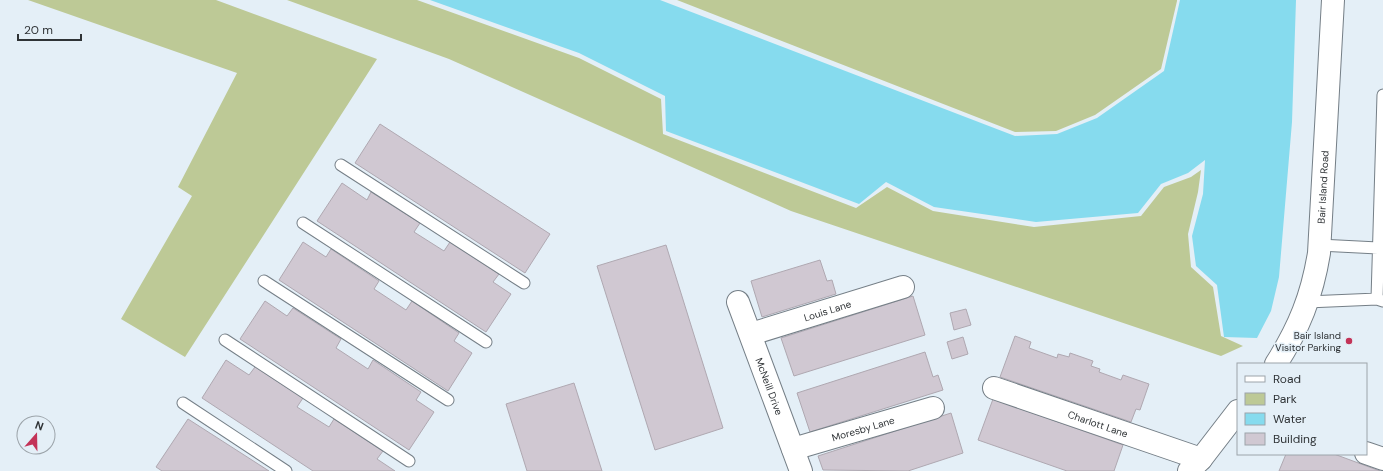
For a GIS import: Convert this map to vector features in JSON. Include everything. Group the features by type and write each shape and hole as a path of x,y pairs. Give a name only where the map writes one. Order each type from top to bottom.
{"street":[{"name":"Bair Island Road","path":"1277,363 1296,331 1315,278 1319,245 1333,0"},
{"name":"Louis Lane","path":"751,334 903,287"},
{"name":"McNeill Drive","path":"738,302 801,471"},
{"name":"Charlott Lane","path":"994,388 1195,465"},
{"name":"Moresby Lane","path":"793,449 933,408"},
{"path":"1195,465 1237,412"},
{"path":"1367,453 1383,459"}],"lane":[{"path":"1307,302 1380,300 1378,248 1383,95"},
{"path":"341,165 524,283"},
{"path":"303,223 486,342"},
{"path":"1319,245 1378,248"},
{"path":"264,281 448,400"},
{"path":"225,340 408,461"},
{"path":"183,403 286,471"}],"green space":[{"path":"28,0 216,0 377,59 185,357 121,319 192,196 178,187 237,73"},
{"path":"287,0 417,0 579,58 661,99 663,134 856,208 887,187 933,211 1034,227 1141,216 1164,187 1191,177 1201,170 1198,192 1188,234 1191,267 1213,287 1221,336 1243,346 1221,356 791,211 449,59"},
{"path":"677,0 1177,1 1161,69 1095,115 1056,131 1015,132"}],"water":[{"path":"430,0 660,0 1015,136 1057,134 1097,118 1164,71 1180,0 1296,0 1292,122 1279,277 1271,311 1257,338 1224,337 1217,285 1196,266 1192,236 1203,194 1205,160 1188,173 1161,184 1138,213 1036,222 934,207 886,182 859,204 666,131 665,96 579,53"}],"building":[{"path":"380,124 550,234 525,273 355,163"},
{"path":"342,183 367,200 371,192 420,223 414,232 444,251 450,242 499,274 493,282 511,294 486,332 317,221"},
{"path":"303,242 326,257 331,249 379,281 374,289 406,310 412,301 459,333 454,341 472,353 448,391 279,280"},
{"path":"666,245 723,428 655,450 597,266"},
{"path":"820,260 827,281 832,280 836,294 762,317 751,281"},
{"path":"913,296 925,335 794,376 781,338"},
{"path":"265,301 287,316 293,308 341,339 336,348 368,369 373,360 421,392 416,400 434,412 409,450 240,339"},
{"path":"966,309 971,325 954,330 950,313"},
{"path":"1015,336 1031,342 1029,348 1057,358 1058,354 1069,357 1070,353 1093,361 1091,366 1100,369 1099,372 1121,380 1123,375 1149,384 1140,410 1136,409 1131,422 1000,377"},
{"path":"963,337 968,354 952,359 947,342"},
{"path":"925,352 933,377 938,375 943,390 810,432 797,393"},
{"path":"226,360 249,375 255,367 303,398 297,407 329,427 334,419 383,451 377,459 395,471 313,471 202,398"},
{"path":"574,383 602,471 527,471 506,404"},
{"path":"993,399 1123,445 1114,471 1067,471 978,440"},
{"path":"951,413 963,453 908,471 823,470 818,456"},
{"path":"188,419 269,471 162,471 156,467"},
{"path":"1286,455 1337,455 1380,471 1279,471"}],"place":[{"name":"Bair Island Visitor Parking","path":"1349,341"}]}
